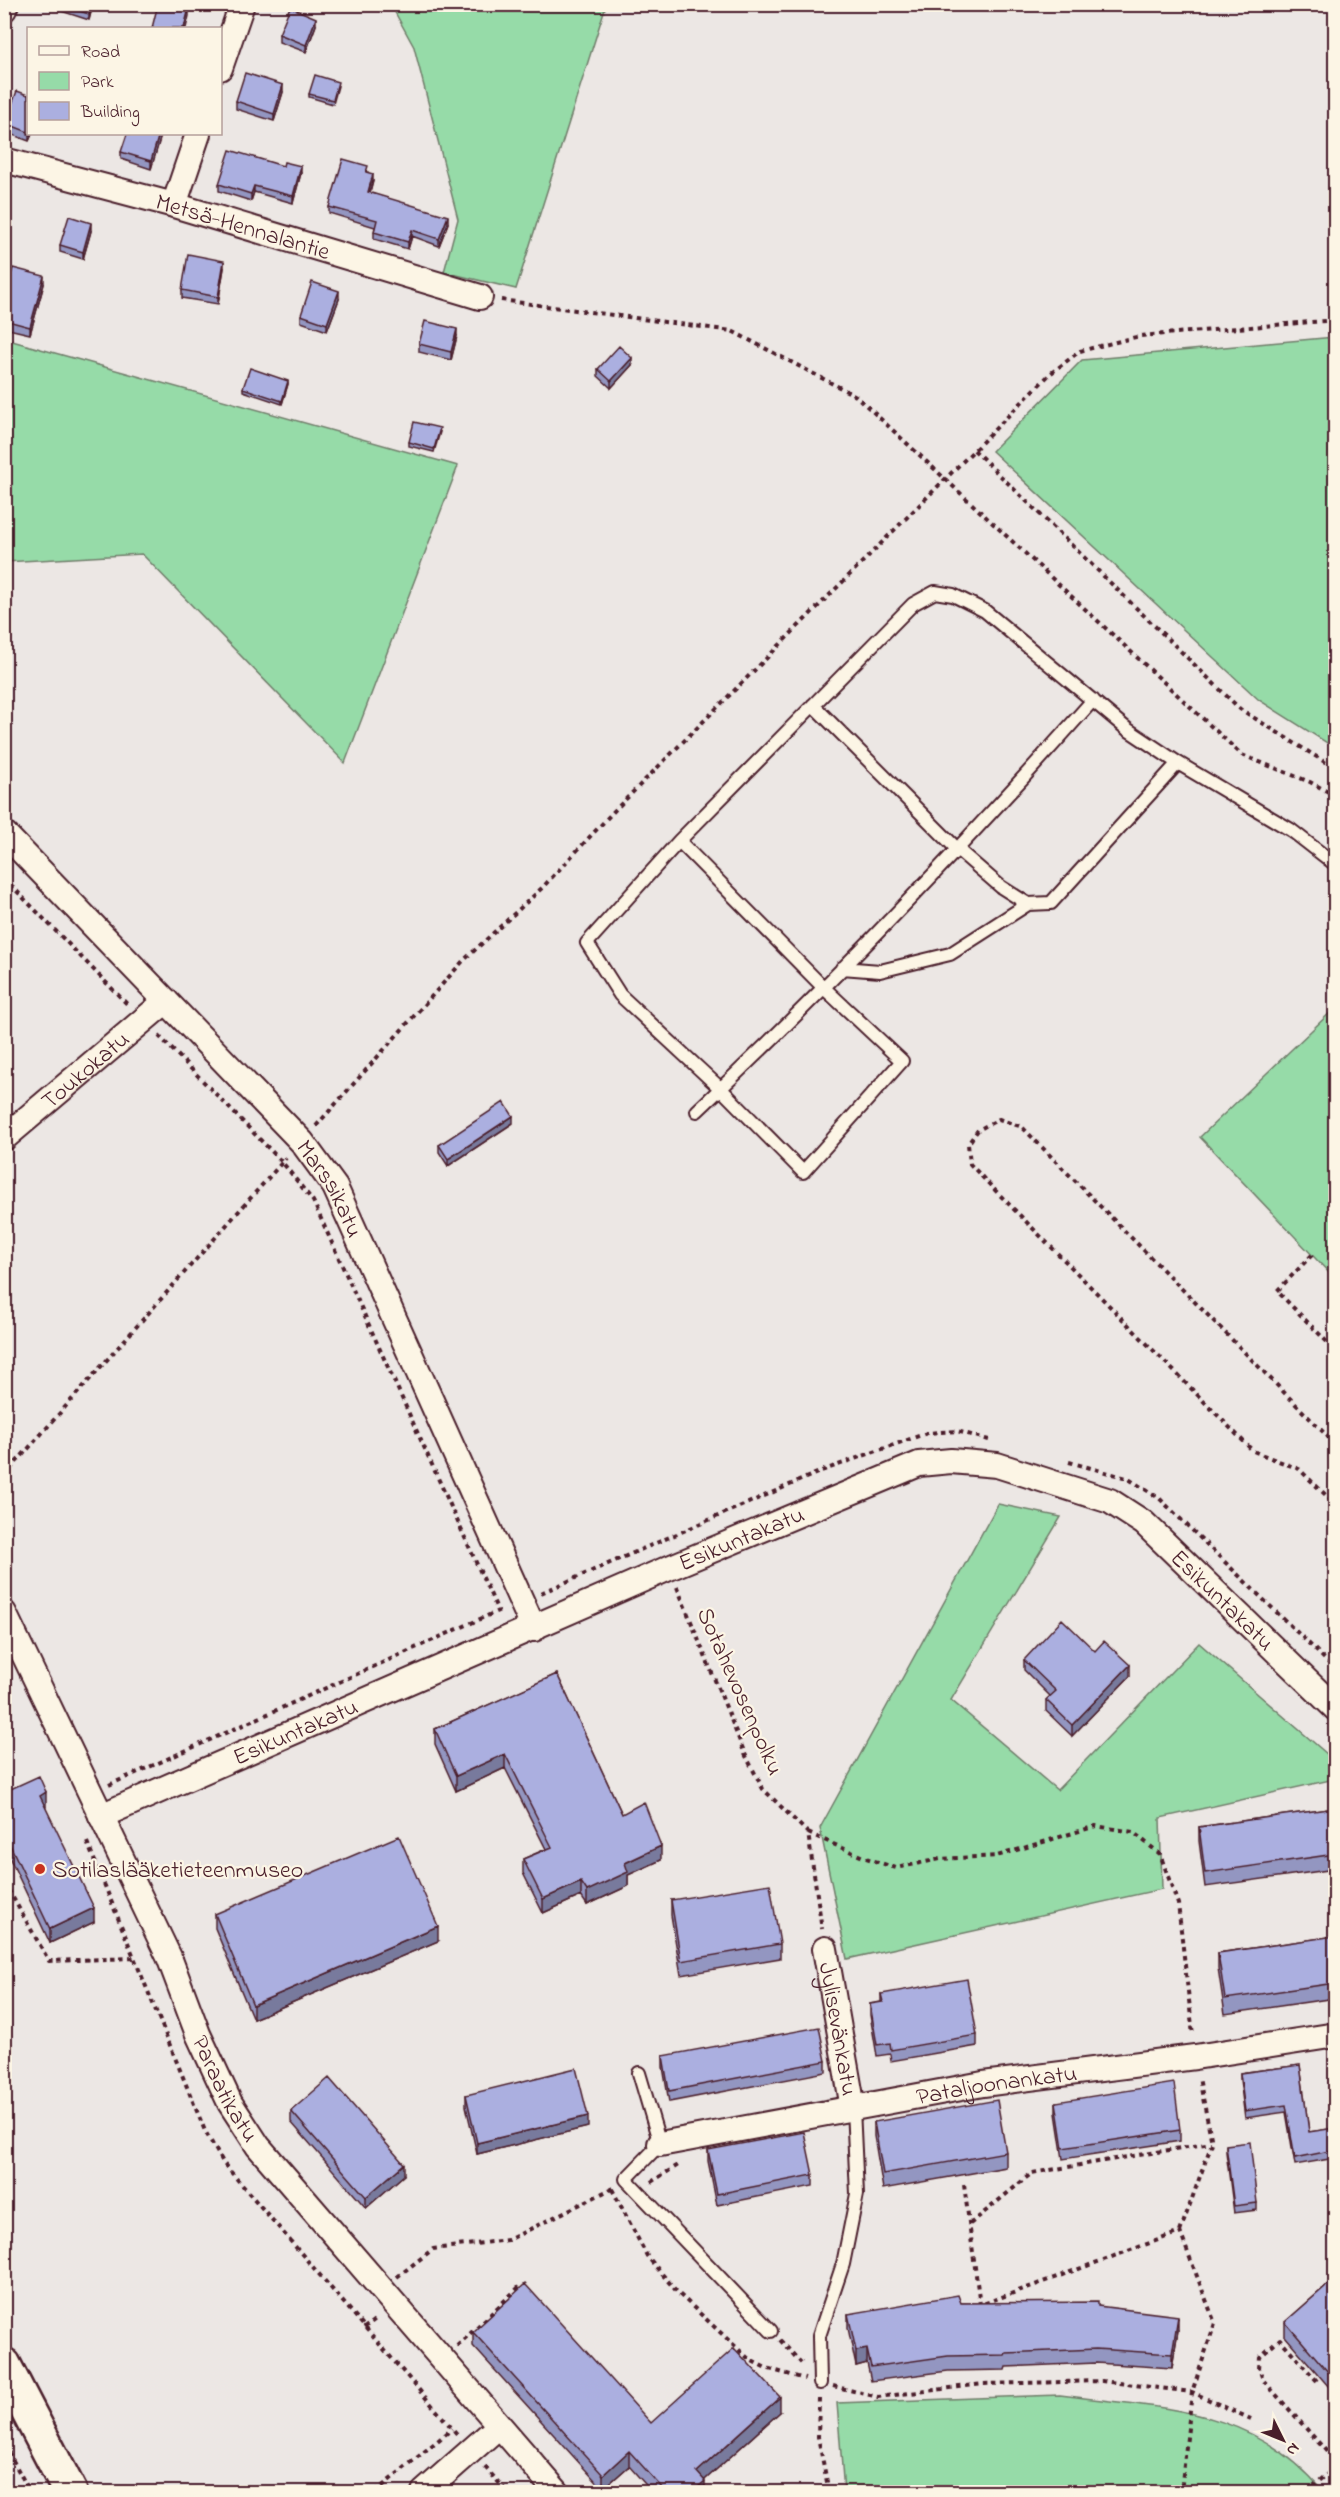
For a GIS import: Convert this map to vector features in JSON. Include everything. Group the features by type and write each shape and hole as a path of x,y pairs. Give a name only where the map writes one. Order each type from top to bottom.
{"main road":[{"path":"4,2365 70,2493"}],"street":[{"path":"4,9 6,4"},
{"path":"222,62 242,4"},
{"path":"174,205 198,135"},
{"name":"Metsä-Hennalantie","path":"4,160 174,205 480,297"},
{"name":"Marssikatu","path":"4,833 302,1142 335,1187 534,1629"},
{"name":"Toukokatu","path":"4,1138 166,1001"},
{"name":"Esikuntakatu","path":"102,1816 669,1568 919,1464 951,1461 997,1465 1110,1502 1144,1523 1335,1709"},
{"name":"Paraatikatu","path":"4,1613 102,1816 151,1903 230,2103 258,2146 556,2493"},
{"name":"Jylisevänkatu","path":"825,1949 853,2108"},
{"name":"Pataljoonankatu","path":"660,2144 983,2084 1195,2057 1335,2034"},
{"path":"424,2493 499,2426"}],"lane":[{"path":"679,841 824,987 902,1061 803,1172 721,1089 620,995 587,943 679,841 913,604 935,592 953,595 986,611 1127,729 1178,763 1292,830 1335,865"},
{"path":"697,1111 824,987 957,849 1093,700"},
{"path":"813,705 957,849 1001,887 1028,904"},
{"path":"842,968 880,971 951,954 1028,904 1051,903 1178,763"},
{"path":"639,2073 660,2144 626,2178 771,2331"},
{"path":"820,2383 819,2336 843,2264 857,2194 853,2108"}],"path":[{"path":"480,297 732,331 856,396 946,477 1242,755 1310,782 1335,796"},
{"path":"4,1476 463,961 542,888 1050,374 1080,351 1140,336 1335,320"},
{"path":"974,450 1240,709 1335,769"},
{"path":"4,878 282,1162 313,1201 498,1611"},
{"path":"1335,1445 1022,1127 999,1119 978,1130 968,1144 970,1164 984,1180 1253,1451 1299,1469 1335,1505"},
{"path":"1312,1254 1277,1291 1335,1351"},
{"path":"91,1793 498,1611 824,1470 927,1433 957,1431 991,1441"},
{"path":"1059,1459 1127,1478 1159,1498 1335,1670"},
{"name":"Sotahevosenpolku","path":"658,1542 749,1763 763,1789 808,1833"},
{"path":"808,1833 863,1857 896,1868 940,1859 997,1856 1096,1826 1132,1832 1160,1854 1178,1904 1195,2057 1212,2143 1180,2232 1215,2324 1192,2392 1181,2493"},
{"path":"808,1833 825,1949"},
{"path":"4,1882 49,1961 135,1958"},
{"path":"970,2224 1032,2173 1212,2143"},
{"path":"396,2278 433,2249 508,2240 611,2189 626,2178"},
{"path":"964,2185 980,2305 1180,2232"},
{"path":"611,2189 647,2256 678,2293 750,2360 765,2368 878,2397 983,2384 1090,2382 1192,2392 1251,2419"},
{"path":"442,2360 519,2287"},
{"path":"771,2331 820,2383 818,2437 829,2493"},
{"path":"1306,2493 1335,2464 1263,2380 1259,2368 1260,2356 1280,2339 1317,2381"},
{"path":"375,2493 452,2429"},
{"path":"4,2444 30,2493"}],"green space":[{"path":"391,5 606,5 516,289 444,272 458,219 414,47"},
{"path":"1336,337 1335,748 1259,700 992,451 1082,360"},
{"path":"5,339 458,466 345,763 142,554 5,562"},
{"path":"1335,1008 1335,1279 1200,1137"},
{"path":"998,1504 1061,1517 951,1700 1057,1790 1199,1643 1335,1761 1335,1779 1160,1818 1162,1889 847,1959 820,1828"},
{"path":"1060,2395 1170,2409 1236,2427 1267,2443 1296,2464 1324,2492 844,2492 837,2403"}],"building":[{"path":"58,4 91,4 89,14"},
{"path":"158,4 173,4 189,8 184,27 152,27"},
{"path":"290,7 316,18 306,45 279,34"},
{"path":"245,73 283,85 274,114 236,101"},
{"path":"315,75 338,82 333,100 309,94"},
{"path":"17,91 27,95 27,132 5,123"},
{"path":"127,135 159,135 151,161 121,152"},
{"path":"230,150 283,166 284,162 301,166 293,196 254,186 251,194 219,184"},
{"path":"343,159 368,166 366,172 373,174 368,192 448,216 439,239 412,230 408,242 374,232 377,220 329,207"},
{"path":"69,216 91,223 83,252 60,245"},
{"path":"188,254 224,261 218,297 182,290"},
{"path":"13,268 44,276 30,327 4,320 4,298"},
{"path":"312,282 339,291 327,324 301,315"},
{"path":"425,321 457,329 451,352 419,344"},
{"path":"619,346 632,358 611,381 598,369"},
{"path":"250,368 288,381 282,401 243,388"},
{"path":"414,422 440,428 434,449 409,442"},
{"path":"504,1102 513,1116 448,1159 439,1145"},
{"path":"1062,1619 1095,1651 1104,1641 1130,1665 1072,1725 1046,1700 1056,1691 1024,1660"},
{"path":"557,1674 622,1814 644,1802 661,1846 625,1863 628,1872 587,1891 581,1882 543,1899 523,1859 552,1847 505,1754 456,1776 435,1729"},
{"path":"39,1776 46,1792 40,1796 94,1908 50,1929 4,1832 4,1792"},
{"path":"1335,1808 1335,1854 1205,1873 1199,1827"},
{"path":"399,1836 438,1926 253,2005 215,1914"},
{"path":"770,1884 780,1944 681,1961 671,1900"},
{"path":"1335,1936 1335,1983 1225,1999 1218,1953"},
{"path":"967,1979 977,2035 891,2050 890,2043 877,2045 870,2004 883,2002 881,1994"},
{"path":"819,2027 826,2061 669,2091 663,2056"},
{"path":"1300,2065 1309,2132 1335,2128 1335,2150 1295,2158 1286,2105 1245,2111 1240,2073"},
{"path":"576,2068 588,2116 477,2143 466,2095"},
{"path":"329,2078 404,2164 366,2197 291,2111"},
{"path":"1174,2083 1180,2130 1063,2148 1056,2102"},
{"path":"997,2100 1006,2152 883,2174 874,2122"},
{"path":"804,2132 813,2175 717,2194 708,2150"},
{"path":"1250,2142 1257,2203 1234,2206 1226,2145"},
{"path":"1335,2278 1335,2380 1285,2322"},
{"path":"525,2284 651,2423 734,2348 780,2397 697,2472 705,2481 698,2487 704,2493 662,2493 664,2490 629,2451 603,2475 473,2332"},
{"path":"958,2295 961,2303 1098,2302 1098,2306 1178,2316 1172,2354 1096,2349 948,2356 871,2367 867,2349 856,2351 848,2314"}],"place":[{"name":"Sotilaslääketieteenmuseo","path":"40,1869"}]}
